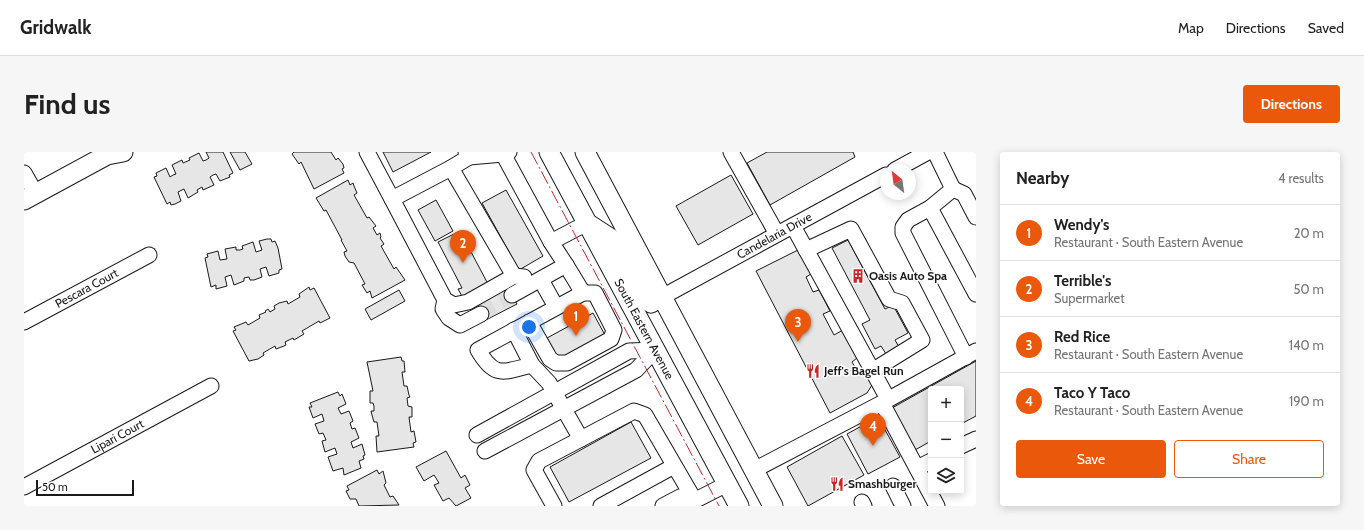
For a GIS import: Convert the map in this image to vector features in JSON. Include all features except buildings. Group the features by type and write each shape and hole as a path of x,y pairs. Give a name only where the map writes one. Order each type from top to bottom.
{"main road":[{"name":"South Eastern Avenue","path":"549,152 739,506"},
{"path":"586,152 773,506"},
{"path":"30,197 113,153"},
{"path":"587,223 610,238 645,298 651,303 662,297"},
{"path":"655,350 682,336"}],"street":[{"path":"368,152 445,300 454,305 468,302 514,276 541,280"},
{"path":"731,152 777,234"},
{"path":"906,164 928,152"},
{"path":"935,152 953,189 964,194 976,217"},
{"path":"392,199 450,168 468,154 505,153 551,242 583,293"},
{"path":"450,168 514,276"},
{"path":"24,173 30,197"},
{"name":"Candelaria Drive","path":"662,297 880,178"},
{"path":"754,470 971,354 903,233 903,227 908,220 930,208 953,189"},
{"path":"930,208 976,294"},
{"path":"551,242 587,223"},
{"path":"793,226 872,371 917,468 937,506"},
{"path":"806,250 851,229 889,299 902,303 922,340 872,371"},
{"name":"Pescara Court","path":"24,322 148,255"},
{"path":"512,295 566,265"},
{"path":"541,280 556,307"},
{"path":"529,322 550,358 556,364 567,363 610,339 614,330 595,293 583,293 556,307 478,350 491,368 501,372 532,365"},
{"path":"445,300 443,309 449,318 460,325 480,314"},
{"path":"514,330 532,365 549,383 581,439"},
{"path":"477,435 629,351 655,350"},
{"path":"486,451 636,370 655,350"},
{"name":"Lipari Court","path":"24,487 211,386"},
{"path":"554,506 534,470 539,461 634,411 645,415 695,501"},
{"path":"964,445 976,439"},
{"path":"917,468 928,462"},
{"path":"601,506 674,466"},
{"path":"663,506 680,497 688,504 727,484"},
{"path":"893,486 903,506"}],"tunnel":[{"path":"481,314 512,295"}],"power":[{"path":"531,152 719,506"}],"place":[{"name":"Terrible's","path":"463,263"},
{"name":"Oasis Auto Spa","path":"858,276"},
{"name":"Wendy's","path":"576,336"},
{"name":"Red Rice","path":"798,342"},
{"name":"Jeff's Bagel Run","path":"813,371"},
{"name":"Taco Y Taco","path":"873,446"},
{"name":"Smashburger","path":"837,484"}]}
